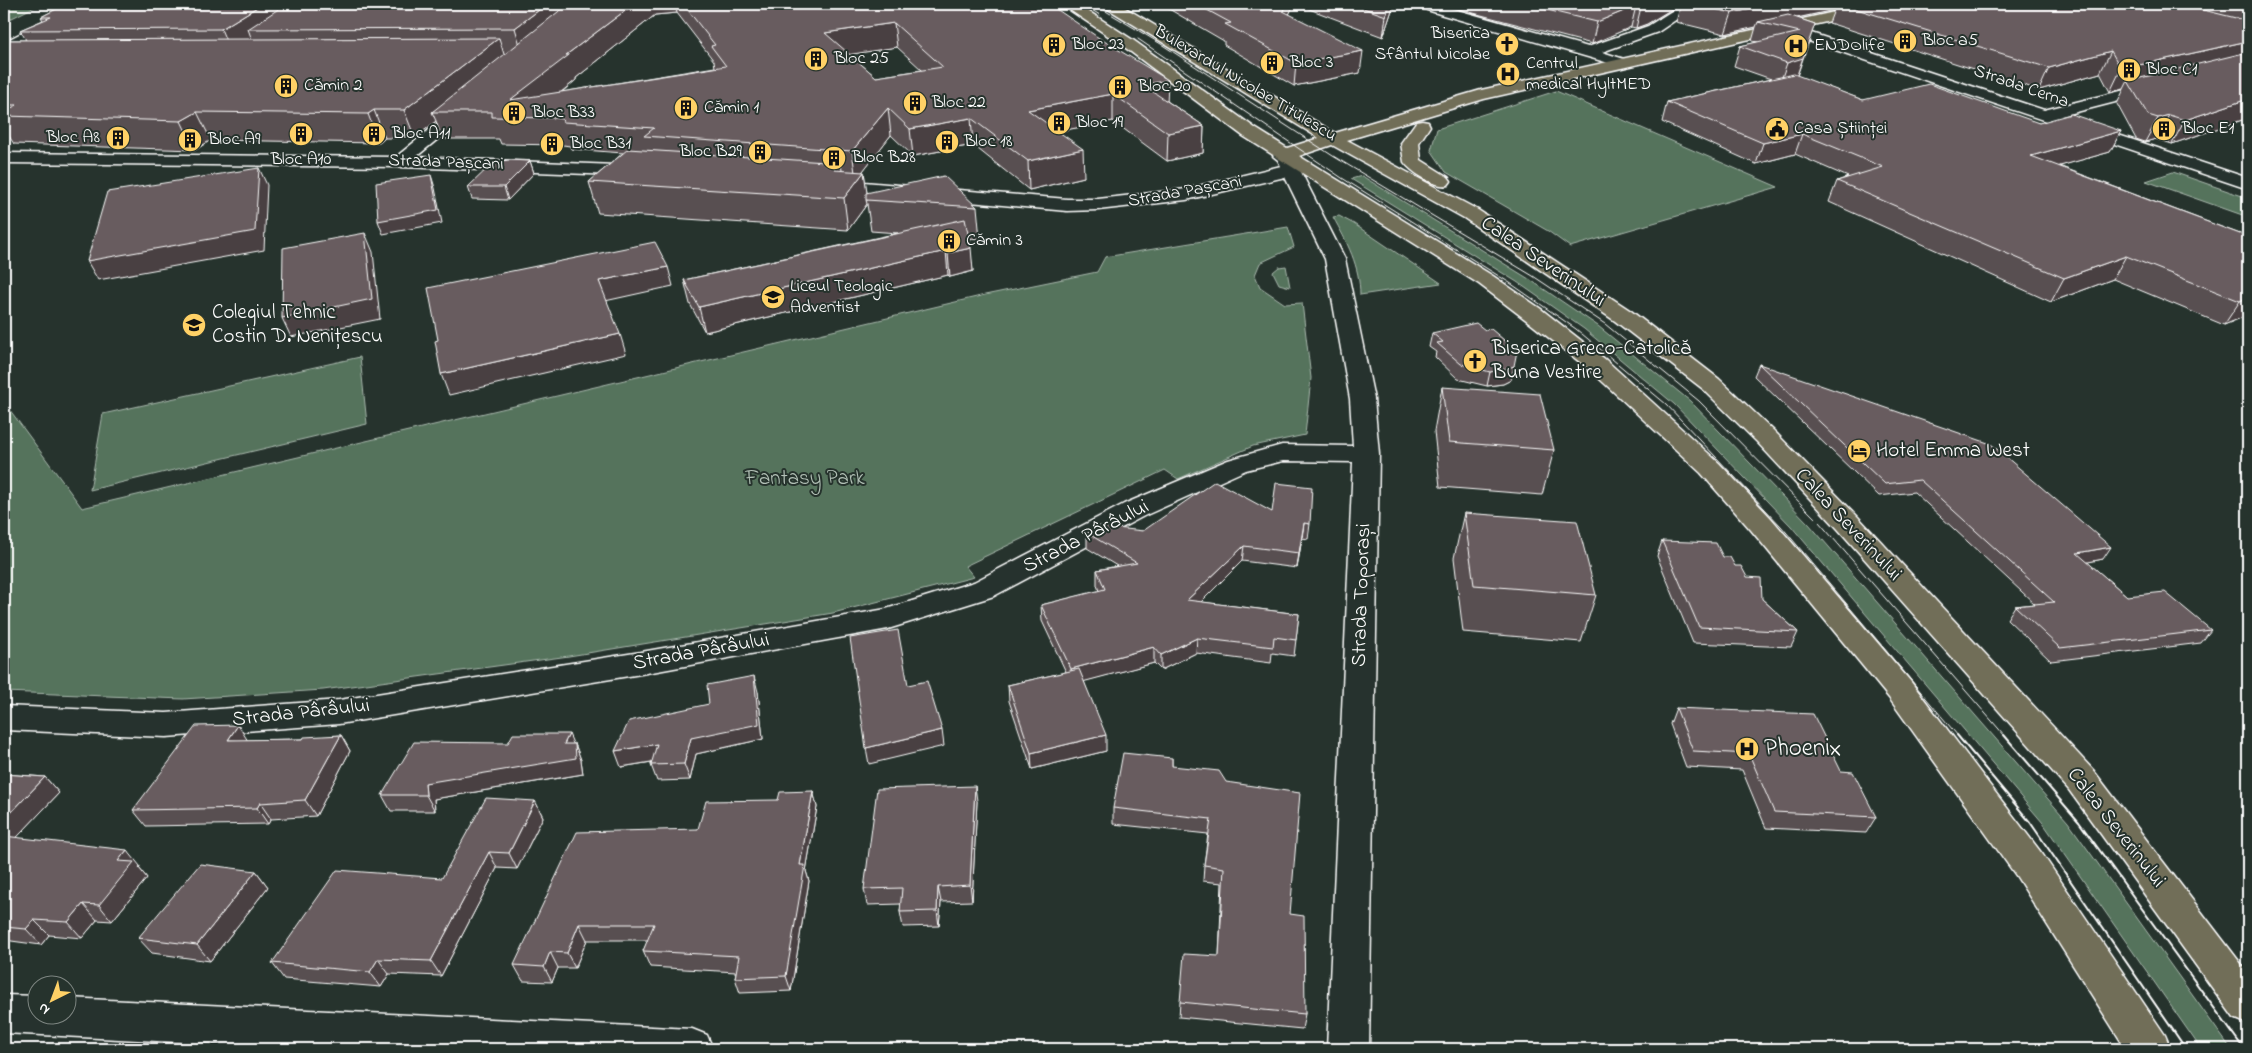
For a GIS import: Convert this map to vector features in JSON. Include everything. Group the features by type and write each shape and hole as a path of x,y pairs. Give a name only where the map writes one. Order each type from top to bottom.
{"main road":[{"name":"Bulevardul Nicolae Titulescu","path":"1068,4 1128,43 1292,163"},
{"name":"Bulevardul Nicolae Titulescu","path":"1110,4 1335,139 1362,147"},
{"path":"1292,163 1335,139 1365,128 1472,97 1620,62 1888,4"},
{"path":"1264,97 1317,117 1335,120 1349,119 1419,99 1454,93 1519,87"},
{"path":"1387,139 1496,100 1519,87"},
{"path":"1422,126 1420,132 1410,143 1413,162 1523,230 1547,251 1565,275"},
{"path":"1292,163 1362,147"},
{"name":"Calea Severinului","path":"1362,147 1565,275 1623,316 1712,384 1848,523 2081,780 2248,1005"},
{"path":"1292,163 1469,270 1533,314 1598,365 1710,468 1761,524 1900,690 2030,866 2150,1049"}],"street":[{"path":"6,56 86,4"},
{"path":"1423,4 1464,18 1590,51 1620,62"},
{"path":"1590,51 1653,29 1692,4"},
{"name":"Strada Cerna","path":"1781,27 2248,184"},
{"path":"2043,115 2168,85"},
{"path":"400,162 476,99"},
{"name":"Strada Pașcani","path":"4,158 400,162 660,172"},
{"name":"Strada Pașcani","path":"814,182 1067,205 1121,204 1158,200 1259,179 1292,163"},
{"name":"Strada Toporași","path":"1292,163 1335,259 1362,399 1366,454 1348,1049"},
{"name":"Strada Pârâului","path":"4,718 166,725 339,712 650,661 888,619 984,589 1050,556 1134,510 1237,465 1282,453 1366,454"},
{"path":"4,1014 28,1015"},
{"path":"78,1017 692,1049"}],"green space":[{"path":"4,4 40,4 4,22"},
{"path":"1556,91 1778,187 1570,247 1548,231 1446,172 1431,150 1437,129"},
{"path":"2173,172 2248,198 2248,217 2146,181"},
{"path":"1362,176 1529,279 1598,326 1690,401 1809,524 2068,822 2231,1049 2201,1049 2043,823 1791,526 1674,404 1584,329 1517,282 1351,179"},
{"path":"1339,216 1354,224 1441,283 1360,295 1355,264 1348,245 1333,217"},
{"name":"Fantasy Park","path":"1288,227 1294,247 1260,263 1255,275 1260,287 1285,304 1302,303 1311,378 1305,435 1253,446 1178,479 1165,470 965,566 974,577 833,613 569,656 323,690 183,699 4,692 4,402 82,508 985,295 1097,272 1105,257"},
{"path":"1286,266 1290,287 1279,284 1273,272 1279,267"},
{"path":"360,357 367,424 90,490 103,414"}],"building":[{"path":"66,4 262,4 221,29 20,30 51,17 41,17"},
{"path":"286,4 547,4 515,28 248,29"},
{"path":"568,4 634,4 510,100 726,66 711,46 715,45 683,4 1049,4 1099,38 1168,80 1143,85 1204,126 1168,133 1113,94 1028,110 1083,149 1028,161 971,118 910,129 888,108 852,151 644,136 654,128 563,122 562,119 555,118 492,117 492,112 432,112","holes":["894,23 943,67 876,77 825,33"]},
{"path":"1196,4 1286,4 1283,11 1363,51 1296,63 1225,24 1231,23"},
{"path":"1352,4 1390,4 1386,16"},
{"path":"1522,4 1652,4 1641,7 1636,6 1597,22"},
{"path":"1692,4 1776,4 1732,13"},
{"path":"1840,4 2179,4 2248,21 2248,41 2121,69 2111,51 2049,68"},
{"path":"2226,4 2248,4 2248,9"},
{"path":"1788,15 1815,24 1803,58 1787,63 1740,46 1800,32 1758,22"},
{"path":"499,38 404,110 374,110 368,114 197,112 181,121 4,116 4,112 17,105 4,105 4,40"},
{"path":"2248,52 2248,99 2185,120 2169,115 2158,118 2148,115 2128,81"},
{"path":"1794,74 1863,100 1929,84 2039,123 2071,114 2121,131 2031,156 2248,237 2248,297 2240,301 2126,256 2064,278 1837,181 1883,167 1802,134 1763,143 1667,102"},
{"path":"628,149 841,163 834,170 864,172 844,198 589,182"},
{"path":"508,160 530,161 504,187 468,187 493,163"},
{"path":"259,168 255,231 87,261 107,192"},
{"path":"431,175 438,210 378,221 376,183"},
{"path":"944,176 977,207 866,200 866,193"},
{"path":"965,219 971,248 948,253 946,251 699,307 684,280"},
{"path":"365,233 372,299 282,318 283,248"},
{"path":"655,242 668,267 599,281 620,334 441,374 435,341 438,340 428,288"},
{"path":"1476,323 1485,330 1491,329 1517,351 1514,366 1490,372 1461,364 1437,343 1443,342 1432,333"},
{"path":"1759,364 1991,444 2111,547 2077,553 2127,596 2165,592 2211,630 2060,648 2015,606 2054,602 1920,480 1885,484"},
{"path":"1442,387 1540,394 1554,450 1449,442"},
{"path":"1215,481 1272,512 1276,483 1312,487 1310,524 1304,523 1299,553 1244,546 1187,600 1299,614 1296,640 1274,637 1273,647 1197,638 1161,655 1154,647 1071,669 1041,605 1105,589 1097,570 1137,563 1087,533 1100,526 1143,531"},
{"path":"1464,513 1577,521 1596,595 1474,585"},
{"path":"1662,541 1716,543 1723,557 1730,557 1735,566 1741,566 1747,577 1761,578 1762,599 1798,632 1699,627"},
{"path":"898,630 908,685 927,681 942,730 866,748 850,638"},
{"path":"1079,669 1106,735 1031,753 1008,685"},
{"path":"754,676 759,724 691,738 684,764 651,765 657,744 615,751 629,721 709,704 707,685"},
{"path":"1676,708 1813,714 1841,771 1853,772 1876,817 1774,812 1749,754 1693,751"},
{"path":"238,725 228,740 303,739 304,737 341,735 305,800 260,803 257,808 133,810 196,726"},
{"path":"513,734 569,734 564,744 575,744 576,758 425,783 426,795 382,795 414,742 508,743"},
{"path":"1123,753 1172,758 1172,766 1219,771 1226,782 1300,793 1290,914 1304,916 1305,1014 1180,1002 1184,954 1219,956 1224,868 1204,865 1211,819 1113,808"},
{"path":"4,774 45,777 4,820"},
{"path":"975,786 970,885 938,887 937,911 900,912 902,888 864,889 877,789"},
{"path":"813,791 800,865 805,865 786,976 735,978 739,956 643,951 654,924 579,924 567,953 550,952 544,967 514,965 577,832 698,829 706,801 778,800 780,792"},
{"path":"486,798 535,801 509,853 489,852 431,961 378,959 370,972 272,963 337,870 442,878"},
{"path":"4,836 127,850 118,861 134,862 99,905 83,904 68,922 34,920 26,929 4,927"},
{"path":"200,864 256,871 197,945 138,938"}],"tram line":[{"path":"1082,4 1100,15"},
{"path":"1094,4 1161,44 1333,156 1533,276 1605,324 1699,401 1819,522 2005,736"},
{"path":"1138,39 1342,178 1510,283 1576,329 1666,404 1781,526 1958,736"},
{"path":"1957,735 2030,822 2186,1049"},
{"path":"2004,735 2079,822 2244,1049"}],"place":[{"name":"Bloc a5","path":"1905,41"},
{"name":"Biserica Sfântul Nicolae","path":"1507,44"},
{"name":"Bloc 23","path":"1054,45"},
{"name":"ENDOlife","path":"1796,46"},
{"name":"Bloc 25","path":"816,59"},
{"name":"Bloc 3","path":"1272,63"},
{"name":"Bloc C1","path":"2129,70"},
{"name":"Centrul medical HyltMED","path":"1508,74"},
{"name":"Cămin 2","path":"286,86"},
{"name":"Bloc 20","path":"1120,87"},
{"name":"Bloc 22","path":"915,103"},
{"name":"Cămin 1","path":"686,108"},
{"name":"Bloc B33","path":"514,113"},
{"name":"Bloc 19","path":"1059,123"},
{"name":"Casa Științei","path":"1777,129"},
{"name":"Bloc E1","path":"2164,129"},
{"name":"Bloc A10","path":"301,134"},
{"name":"Bloc A11","path":"374,134"},
{"name":"Bloc A8","path":"118,138"},
{"name":"Bloc A9","path":"190,140"},
{"name":"Bloc 18","path":"947,142"},
{"name":"Bloc B31","path":"552,144"},
{"name":"Bloc B29","path":"760,152"},
{"name":"Bloc B28","path":"834,158"},
{"name":"Cămin 3","path":"949,241"},
{"name":"Liceul Teologic Adventist","path":"773,297"},
{"name":"Colegiul Tehnic Costin D. Nenițescu","path":"194,325"},
{"name":"Biserica Greco-Catolică Buna Vestire","path":"1475,361"},
{"name":"Hotel Emma West","path":"1859,451"},
{"name":"Phoenix","path":"1747,749"}]}
